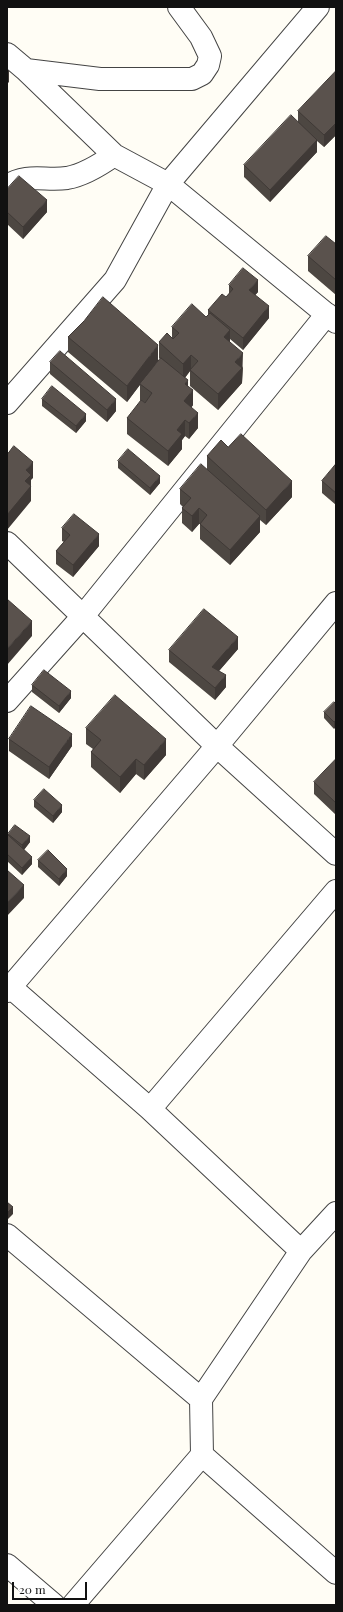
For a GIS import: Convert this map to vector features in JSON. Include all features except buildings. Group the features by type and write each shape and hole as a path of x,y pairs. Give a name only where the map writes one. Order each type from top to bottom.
{"street":[{"path":"26,70 100,79 192,79 202,74 208,65 210,56 201,37 179,7"},
{"path":"7,403 115,280 168,184 318,7"},
{"path":"7,54 26,70 114,155 168,184 331,318 82,616 7,701"},
{"path":"7,186 16,180 28,178 67,178 85,172 114,155"},
{"path":"7,543 217,746 336,854"},
{"path":"301,1252 150,1109 8,988 217,746 336,603"},
{"path":"150,1109 336,891"},
{"path":"73,1605 202,1455 201,1399 301,1252 336,1213"},
{"path":"7,1235 201,1399"},
{"path":"202,1455 335,1570"},
{"path":"7,1565 54,1605"}]}
